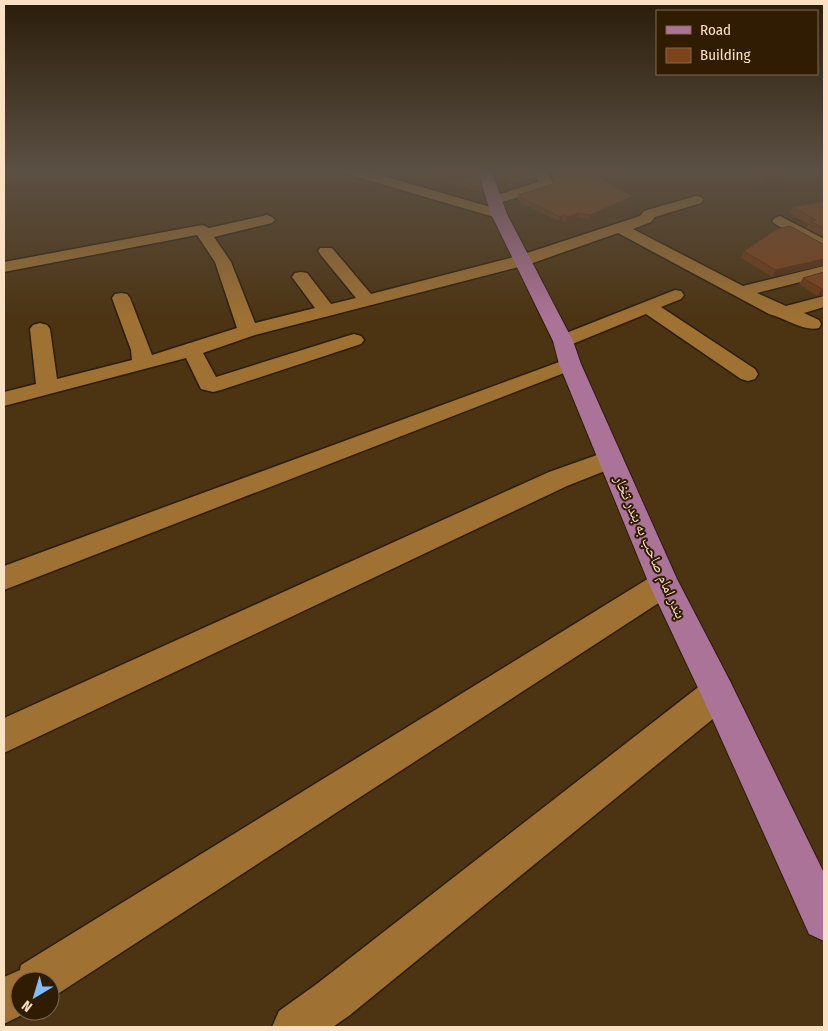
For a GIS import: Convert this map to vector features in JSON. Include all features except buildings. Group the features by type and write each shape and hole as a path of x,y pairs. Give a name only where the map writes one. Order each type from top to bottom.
{"main road":[{"name":"بندر امام صاحب به بندر تخار","path":"504,220 566,352 664,584 718,693 824,919"}],"street":[{"path":"204,234 266,220"},
{"path":"4,399 143,364 248,331 524,260 643,220"},
{"path":"780,221 824,245"},
{"path":"620,228 776,310 787,312 812,324"},
{"path":"4,267 202,230 223,262 248,331"},
{"path":"326,251 367,300"},
{"path":"742,291 824,271"},
{"path":"301,277 327,311"},
{"path":"4,578 566,352 648,306 675,296"},
{"path":"121,298 141,350 143,364"},
{"path":"787,312 824,301"},
{"path":"648,306 748,374"},
{"path":"40,328 47,387"},
{"path":"192,350 209,384 213,386 354,340"},
{"path":"4,736 558,479 611,459"},
{"path":"53,971 664,584"},
{"path":"295,1027 334,999 718,693"}]}
